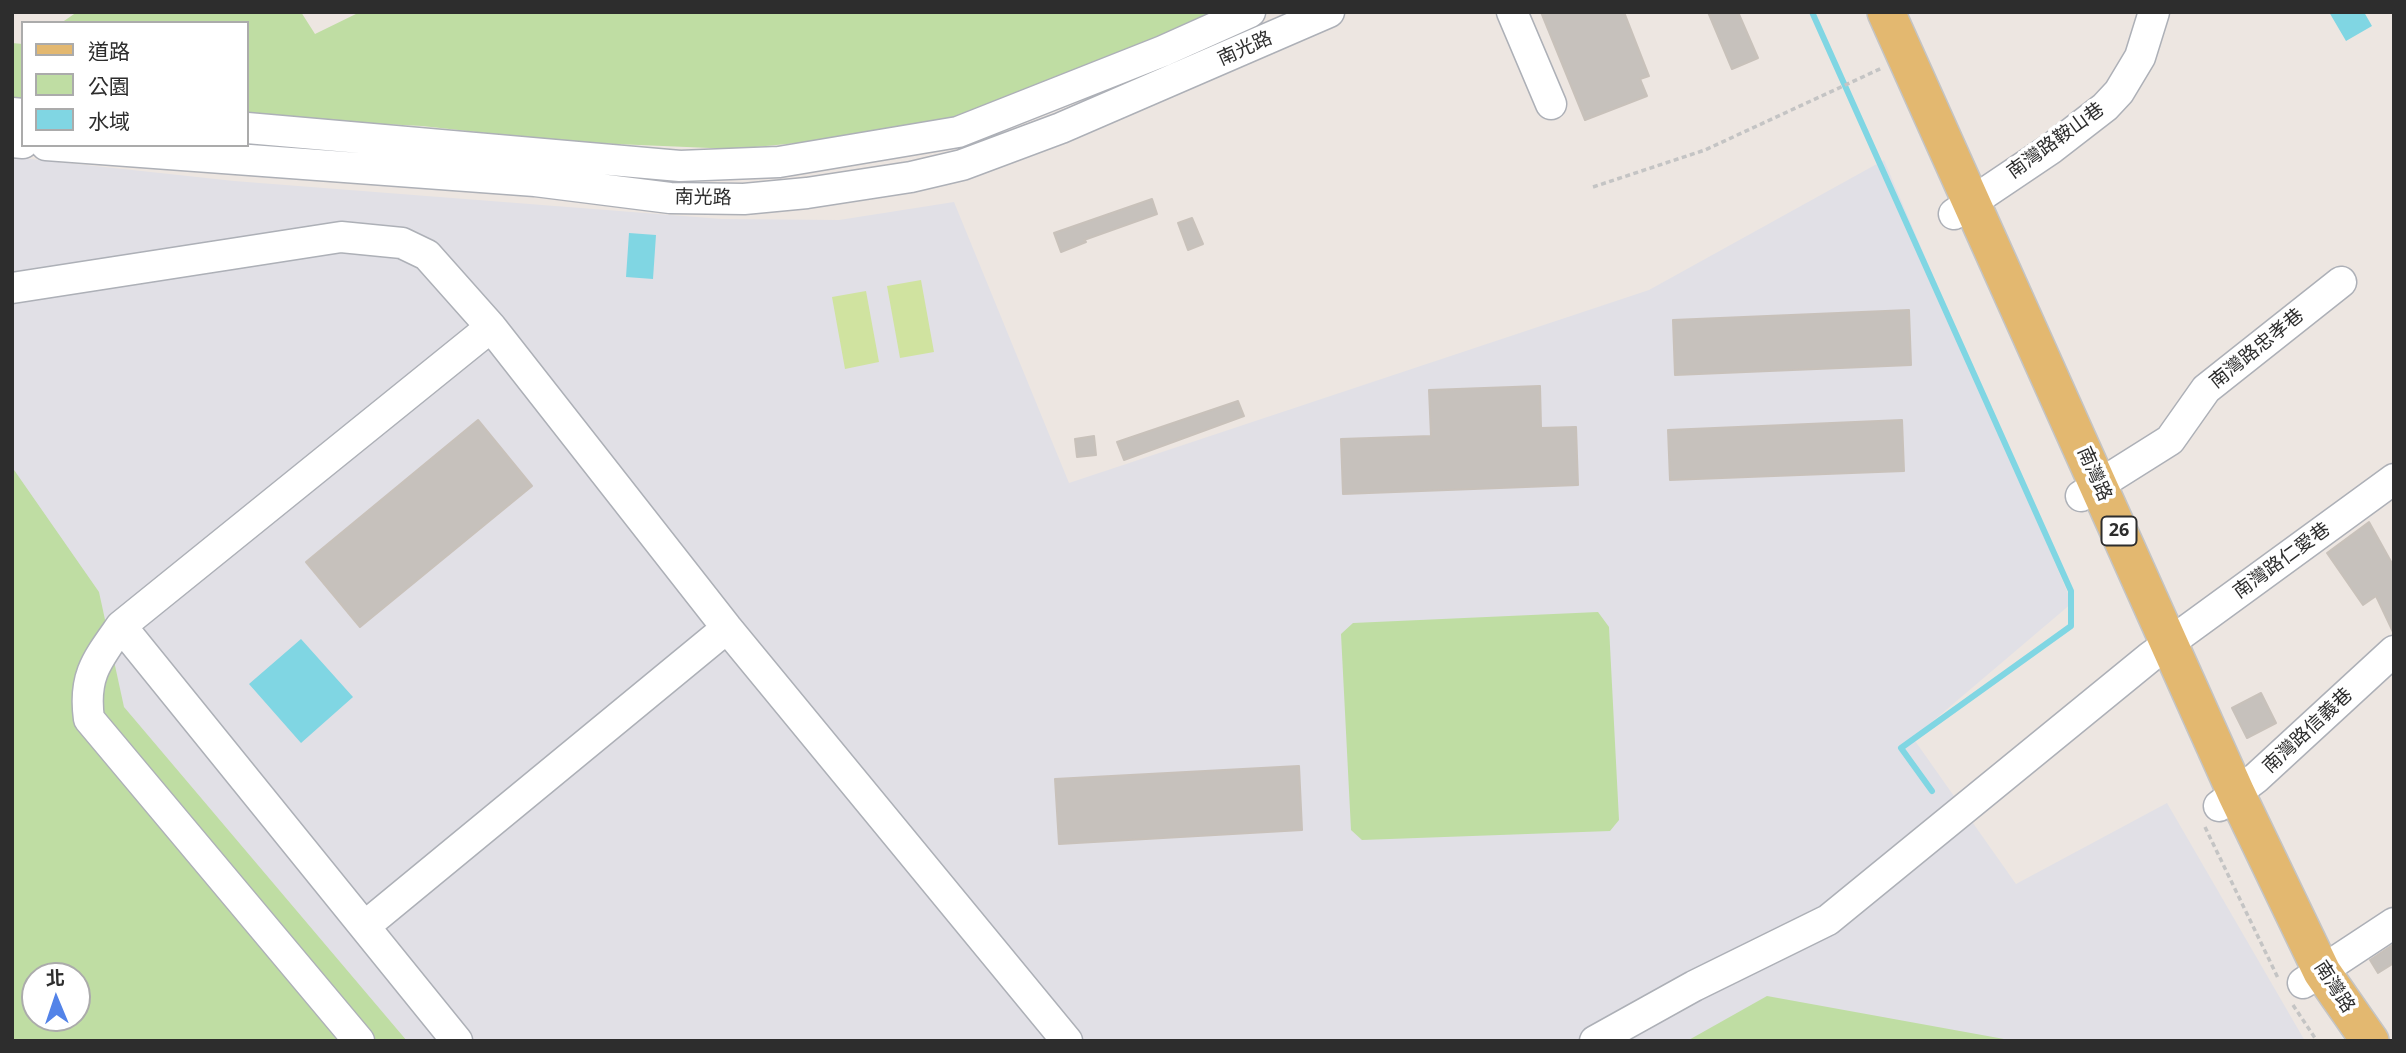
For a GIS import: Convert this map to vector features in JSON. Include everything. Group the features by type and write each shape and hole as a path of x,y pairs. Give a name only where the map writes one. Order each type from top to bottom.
{"main road":[{"name":"南灣路","path":"1863,12 1888,66 1963,208"},
{"name":"南灣路","path":"1886,12 1963,208 2159,650 2220,809 2300,987 2345,1041"},
{"name":"南灣路","path":"2300,987 2370,1041"}],"street":[{"name":"南光路","path":"248,128 680,166 779,162 958,132 1163,51 1250,12"},
{"name":"南光路","path":"73,147 535,181 670,198 744,199 782,195 911,177 962,165 1061,128 1329,12"},
{"path":"1512,12 1551,104"},
{"name":"南灣路鞍山巷","path":"1963,208 2105,107 2119,92 2140,57 2154,12"},
{"path":"12,288 341,237 374,238 402,243 427,255 491,327 727,628 1067,1041"},
{"name":"南灣路忠孝巷","path":"2090,490 2171,440 2206,389 2341,282"},
{"path":"359,1041 89,719 85,693 94,663 121,626 491,327"},
{"name":"南灣路仁愛巷","path":"1595,1041 1695,986 1828,920 2159,650 2394,479"},
{"path":"121,626 457,1041"},
{"path":"365,926 727,628"},
{"name":"南灣路信義巷","path":"2220,809 2394,651"},
{"path":"2300,987 2394,923"}],"path":[{"path":"1593,187 1705,150 1888,66"},
{"path":"2220,809 2300,987 2317,1041"}],"shaded area":[{"path":"12,157 234,181 722,219 839,220 954,202 1069,483 1649,290 1884,160 2072,603 1913,738 2016,884 2167,803 2305,1041 12,1041"}],"green space":[{"path":"77,12 301,12 315,34 360,12 1215,12 1065,78 956,117 861,137 734,149 568,142 422,126 248,117 248,21 64,21"},
{"path":"12,43 21,44 21,105 12,104"},
{"path":"921,280 934,352 900,358 887,286"},
{"path":"866,291 879,362 845,369 832,297"},
{"path":"12,467 99,592 124,707 407,1041 12,1041"},
{"path":"1598,612 1609,627 1619,820 1610,831 1362,840 1351,830 1341,634 1353,623"},
{"path":"1767,996 2015,1041 1687,1041"}],"water":[{"path":"2329,12 2364,12 2372,26 2346,41"},
{"path":"629,233 656,235 653,279 626,277"},
{"path":"301,639 353,697 301,743 249,684"}],"building":[{"path":"1541,12 1624,12 1649,76 1640,79 1647,96 1585,120"},
{"path":"1708,12 1738,12 1758,58 1732,69"},
{"path":"1152,199 1157,214 1084,240 1086,242 1061,252 1054,233"},
{"path":"1192,218 1203,244 1188,250 1178,223"},
{"path":"1909,310 1911,365 1675,375 1673,320"},
{"path":"1540,386 1541,428 1576,427 1578,485 1343,494 1341,439 1431,436 1429,390"},
{"path":"1238,401 1244,416 1124,460 1117,442"},
{"path":"478,420 532,486 360,627 306,562"},
{"path":"1902,420 1904,471 1670,480 1668,430"},
{"path":"1094,436 1096,455 1077,457 1075,439"},
{"path":"2369,522 2394,567 2394,634 2376,596 2363,605 2327,553"},
{"path":"2261,693 2276,723 2247,738 2232,708"},
{"path":"1299,766 1302,830 1059,844 1055,779"},
{"path":"2394,944 2394,963 2378,973 2370,960"}],"waterway":[{"path":"1812,12 2071,591 2071,626 1901,748 1932,791"}]}
